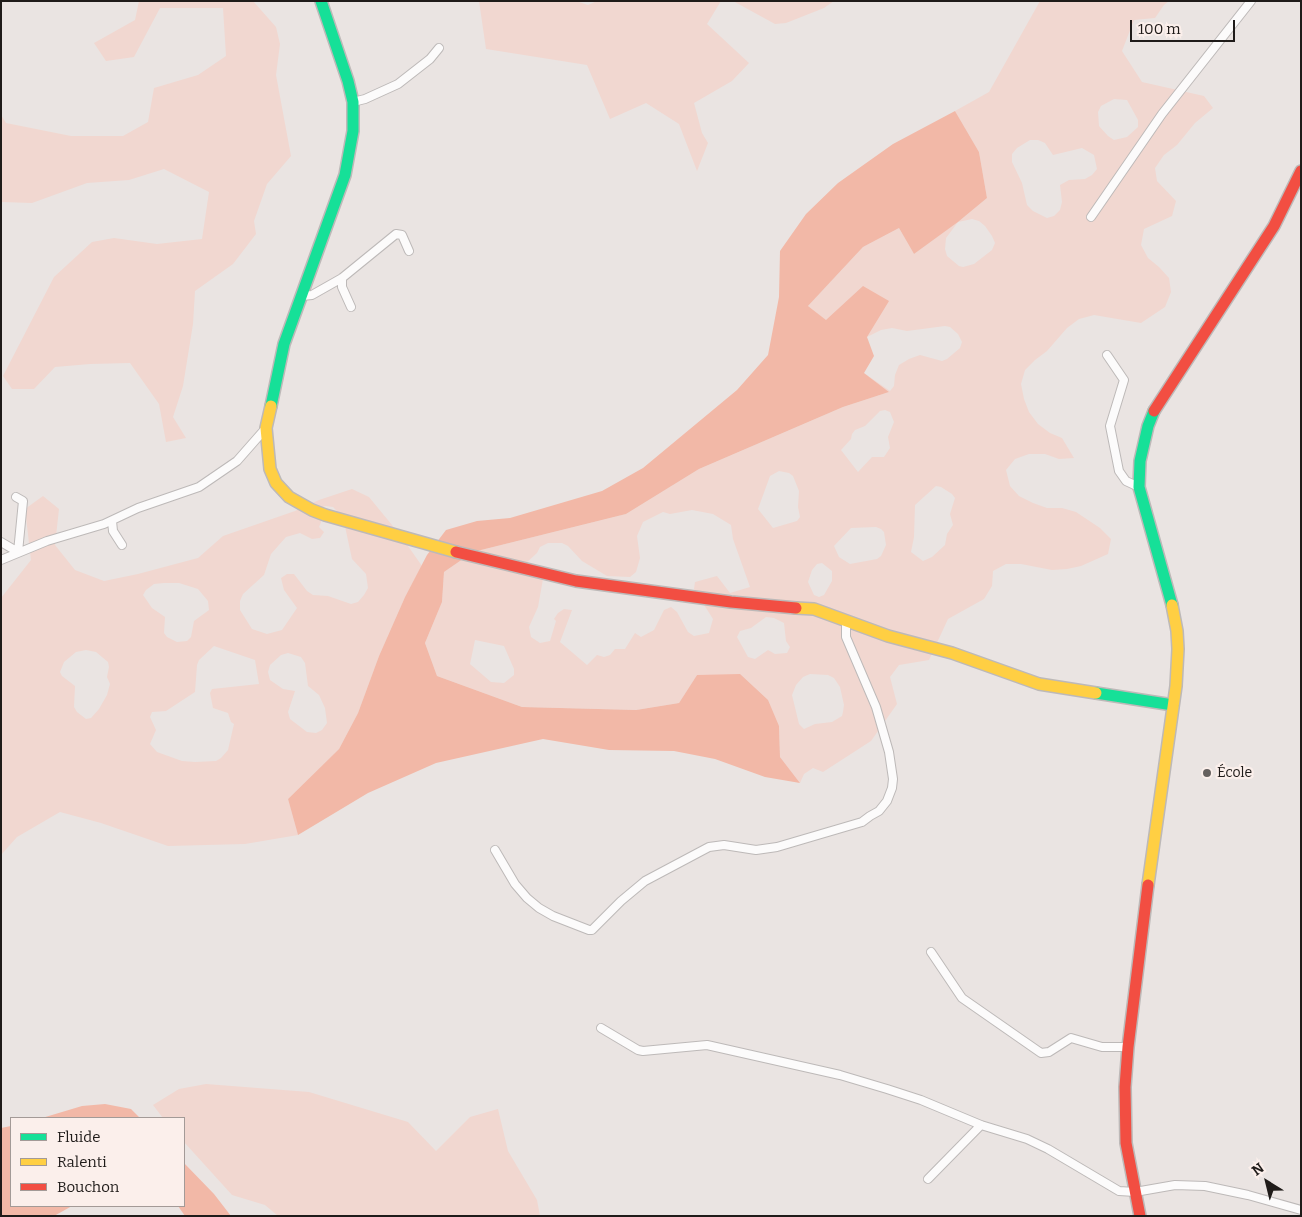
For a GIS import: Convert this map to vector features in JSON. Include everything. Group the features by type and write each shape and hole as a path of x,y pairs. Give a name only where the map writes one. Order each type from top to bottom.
{"street":[{"path":"321,1 346,74 352,102 353,131 347,166 284,344 266,428 270,469 276,483 289,497 325,515 468,555 576,581 642,588 732,602 807,608 888,636 952,653 1039,684 1084,693 1172,705"},
{"path":"1091,217 1162,114 1251,1"},
{"path":"352,102 364,99 398,84 430,59 440,48"},
{"path":"1140,1216 1128,1159 1126,1087 1128,1047 1178,661 1176,619 1139,487 1142,446 1157,405 1274,226 1301,171"},
{"path":"302,296 312,296 342,278 396,234 402,235 409,251"},
{"path":"342,278 342,287 351,307"},
{"path":"1107,355 1124,380 1110,426 1115,452 1122,477 1139,487"},
{"path":"1,560 18,552 112,521 138,508 199,487 237,461 266,428"},
{"path":"16,497 23,501 18,552"},
{"path":"112,521 113,531 122,546"},
{"path":"1,542 18,552"},
{"path":"495,850 515,884 539,908 553,916 592,930 644,881 709,847 724,846 756,850 777,847 862,822 879,810 887,801 893,779 889,752 876,707 846,637 846,620"},
{"path":"931,952 962,998 1041,1053 1049,1052 1071,1038 1102,1047 1128,1047"},
{"path":"601,1028 638,1050 707,1045 840,1075 921,1100 981,1124 1027,1139 1048,1149 1119,1191 1134,1192 1176,1184 1206,1186 1248,1195 1301,1210"},
{"path":"928,1179 981,1124"}],"shaded area":[{"path":"139,1 253,1 276,27 280,44 276,75 291,156 267,184 254,221 256,234 233,264 195,291 193,324 183,386 173,417 186,438 166,442 159,404 130,363 55,367 34,389 12,389 3,376 54,277 92,242 114,238 157,244 202,239 209,192 164,169 129,180 87,183 32,203 1,202 1,115 6,123 71,136 123,136 148,122 154,88 198,75 226,56 223,8 160,8 134,57 106,61 94,43 135,20"},
{"path":"479,1 576,1 588,5 597,1 721,1 707,24 749,63 732,81 694,103 702,133 708,143 697,171 679,124 646,103 610,119 587,65 486,49"},
{"path":"733,1 834,1 824,8 786,23 775,24"},
{"path":"1040,1 1169,1 1155,18 1134,20 1122,51 1142,82 1204,96 1213,108 1195,123 1177,145 1164,155 1155,168 1157,181 1176,201 1172,216 1144,229 1141,245 1148,258 1169,278 1171,292 1165,307 1141,323 1094,315 1079,319 1067,328 1047,351 1025,370 1021,384 1029,412 1038,424 1050,433 1062,438 1074,458 1059,459 1045,454 1029,454 1015,459 1006,470 1010,486 1019,496 1033,503 1047,508 1062,508 1076,512 1100,528 1111,539 1108,554 1081,566 1067,569 1052,570 1021,564 1006,564 993,571 992,586 984,599 948,619 929,660 899,665 890,677 897,704 871,741 823,772 813,768 804,774 800,783 780,757 779,726 697,675 679,703 636,710 522,707 437,676 425,643 442,602 444,572 473,552 626,514 699,469 843,407 889,392 864,373 890,391 894,386 895,375 899,365 920,355 942,361 960,348 962,342 958,334 950,327 907,331 892,328 881,330 867,337 826,321 808,306 863,247 899,228 914,254 987,198 979,152 955,111 989,92","holes":["1114,99 1127,100 1138,120 1138,127 1127,137 1114,140 1099,126 1098,112 1101,106","1030,140 1038,140 1045,143 1053,155 1082,148 1094,155 1097,169 1085,179 1069,180 1060,185 1062,202 1060,210 1054,216 1047,218 1033,211 1027,205 1022,183 1012,162 1012,154 1017,148","972,219 979,221 985,226 995,243 992,250 974,264 963,267 947,256 945,249 946,238 958,222","885,410 890,412 894,422 888,437 890,448 884,457 872,457 858,472 841,450 851,439 855,430 865,426 880,411","779,471 793,476 799,491 798,507 800,517 797,521 773,528 758,509 770,476","936,486 941,487 955,498 950,514 953,525 947,534 945,545 932,557 923,561 911,552 914,537 915,505","692,510 713,514 731,525 733,539 750,587 730,593 717,576 695,582 694,589 713,619 709,633 694,636 688,632 677,612 671,607 664,610 654,630 641,637 635,633 625,649 615,649 610,655 604,657 597,655 587,665 560,642 572,610 564,609 558,613 554,619 556,621 550,641 540,643 531,637 529,627 538,607 543,579 525,564 537,553 540,547 548,543 562,543 568,546 582,561 607,576 630,577 636,572 640,558 637,536 643,522 663,512 670,514","876,527 884,532 886,545 881,556 877,559 850,564 839,557 834,546 851,528","822,563 832,571 832,581 824,595 819,597 814,595 808,582 812,570 817,564","766,617 774,618 784,623 786,641 790,647 787,653 775,654 768,650 755,659 748,657 737,637 740,631 751,628","475,640 504,646 514,669 514,675 504,683 491,682 470,664","810,674 828,675 834,678 840,687 844,705 842,716 832,722 815,724 804,729 799,724 792,695 796,685 803,677"]},
{"path":"955,111 979,152 987,198 914,254 899,228 863,247 808,306 826,320 863,286 889,301 867,337 874,356 864,373 889,392 843,407 699,469 626,514 473,552 444,572 442,602 425,643 437,676 522,707 636,710 679,703 697,675 740,674 768,700 779,726 780,757 800,783 765,777 715,759 674,751 609,750 543,739 436,763 368,793 298,835 288,799 339,749 358,713 379,656 405,597 427,555 446,530 477,521 510,518 602,491 643,468 737,390 768,355 779,297 780,251 806,214 838,183 893,144"},
{"path":"352,489 369,497 401,536 422,566 405,597 379,656 358,713 339,749 288,799 298,835 245,844 168,846 101,823 60,812 17,837 1,855 1,598 31,560 25,509 43,496 59,509 55,545 75,570 104,581 198,558 223,536 295,511 319,500","holes":["325,506 333,507 343,517 352,559 366,574 368,588 358,602 351,604 328,596 313,595 307,591 294,574 287,574 281,578 284,590 297,608 282,630 267,634 252,629 240,610 240,601 243,594 264,575 271,554 286,537 300,533 312,539 320,538 324,532 319,527 322,520 319,509","179,583 198,589 208,601 209,610 194,621 191,637 187,641 177,642 167,637 164,633 165,617 152,608 143,595 154,584","214,646 255,660 259,684 212,689 210,693 213,708 228,713 231,722 234,724 228,750 216,761 182,761 157,752 150,744 156,730 150,717 152,712 166,711 195,692 199,660","86,650 96,652 108,662 109,667 107,677 110,684 107,695 99,709 91,718 86,719 74,707 75,686 62,676 60,672 64,662 76,652","288,653 301,657 305,663 308,686 319,695 325,708 327,723 322,730 316,733 307,732 290,719 288,712 295,691 283,689 270,680 268,672 270,665 281,655"]},
{"path":"206,1084 309,1092 408,1122 436,1151 470,1117 498,1109 508,1151 537,1200 540,1216 278,1216 265,1205 232,1195 185,1143 185,1117 162,1117 153,1105 179,1089"},
{"path":"105,1104 131,1109 139,1117 45,1117 82,1106"},
{"path":"10,1126 10,1207 70,1207 54,1216 1,1216 1,1128"},
{"path":"185,1164 214,1194 231,1216 185,1216 179,1207 185,1207"}],"traffic: fast":[{"path":"271,406 284,344 345,175 353,131 353,102 348,81 321,1"},
{"path":"1154,411 1148,426 1140,461 1139,487 1172,605"},
{"path":"1096,693 1173,705"}],"traffic: slow":[{"path":"271,406 266,428 270,469 276,483 289,497 325,515 456,552"},
{"path":"1148,885 1176,686 1178,649 1172,605"},
{"path":"796,608 814,609 888,636 952,653 1039,684 1096,693"}],"traffic: jam":[{"path":"1154,411 1274,226 1301,171"},
{"path":"456,552 576,581 731,602 796,608"},
{"path":"1140,1216 1126,1143 1125,1087 1128,1047 1148,885"}],"place":[{"name":"École","path":"1207,773"}]}
